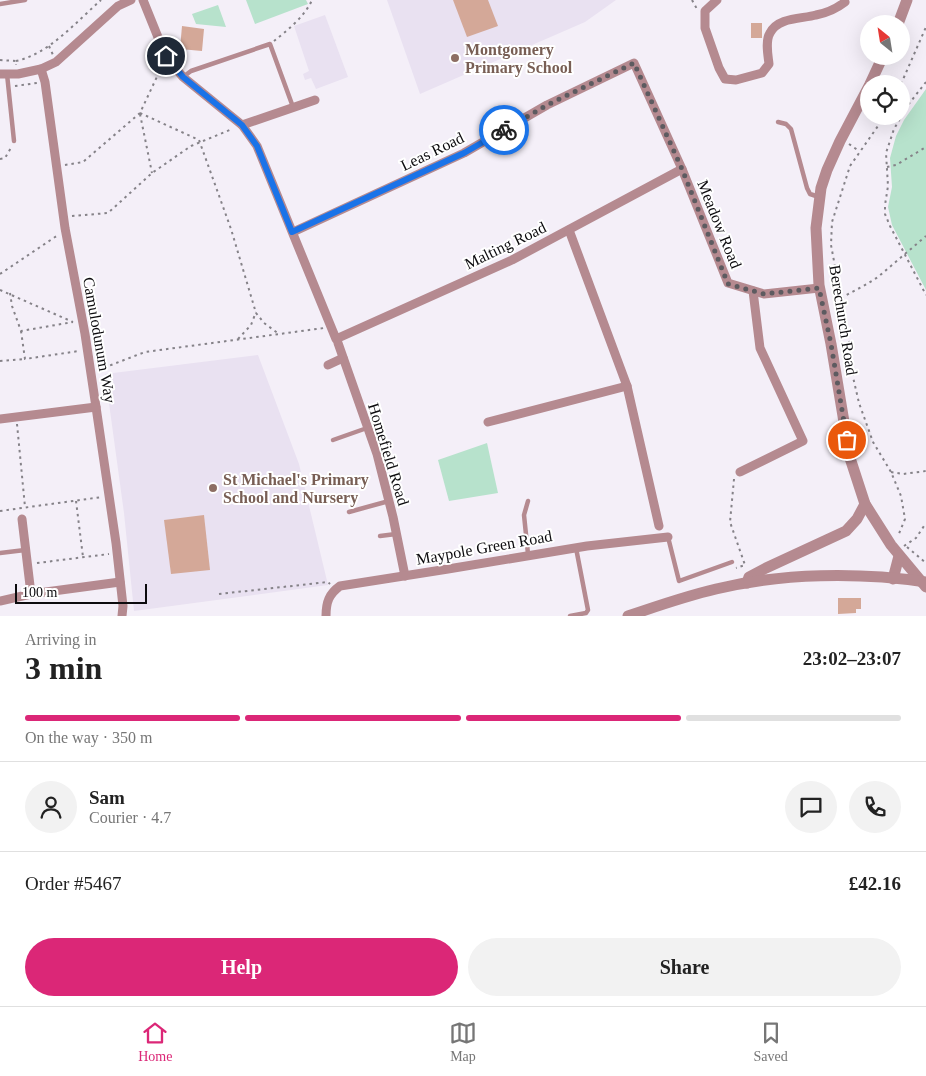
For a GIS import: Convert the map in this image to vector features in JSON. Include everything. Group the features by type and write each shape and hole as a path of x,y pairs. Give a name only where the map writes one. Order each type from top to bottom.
{"street":[{"path":"3,74 18,74 41,69 56,62 118,6 131,0"},
{"name":"Homefield Road","path":"143,0 168,59 183,77 242,125 257,146 337,341 376,454 389,501 405,576"},
{"path":"717,0 705,11 705,28 719,68 725,79 736,80 762,74 769,64 767,49 770,33 777,25 798,17 815,16 836,9 845,2 844,0"},
{"path":"901,15 907,0"},
{"name":"Meadow Road","path":"634,63 682,169 728,284 764,294 819,288"},
{"name":"Leas Road","path":"292,232 464,153 547,105 634,63"},
{"name":"Camulodunum Way","path":"41,69 45,82 58,167 65,228 88,350 117,553 123,606 122,616"},
{"path":"242,125 315,100"},
{"name":"Berechurch Road","path":"860,103 830,163 819,197 816,228 819,288 831,344 850,458 865,504 924,583"},
{"name":"Malting Road","path":"337,341 512,260 682,169"},
{"path":"569,230 627,386 659,526"},
{"path":"740,472 803,441 760,348 753,291"},
{"path":"328,365 342,358"},
{"path":"488,422 627,386"},
{"path":"0,419 96,407"},
{"path":"748,583 749,577 846,531 857,519 865,504"},
{"path":"22,520 31,594"},
{"name":"Maypole Green Road","path":"335,590 340,586 528,554 668,537"},
{"path":"892,579 898,549"},
{"path":"628,616 716,589 748,583 820,576 866,575 924,583"},
{"path":"0,600 120,582"},
{"path":"326,616 328,597 335,590"}],"lane":[{"path":"0,4 25,0"},
{"path":"183,77 191,71 270,44 293,107"},
{"path":"3,74 8,86 14,141"},
{"path":"778,122 786,124 791,129 807,188 810,194 819,197"},
{"path":"333,440 367,428"},
{"path":"528,500 524,515 528,554"},
{"path":"350,512 389,501"},
{"path":"380,536 396,534"},
{"path":"668,537 679,581 732,562"},
{"path":"570,616 586,613 588,610 576,547"},
{"path":"0,553 25,550"}],"path":[{"path":"0,60 16,61 37,54 49,46 101,0"},
{"path":"270,44 288,30 310,5 312,0"},
{"path":"905,75 926,27"},
{"path":"58,167 83,162 140,113 162,65 168,59"},
{"path":"16,61 18,74"},
{"path":"8,86 45,82"},
{"path":"910,103 926,82"},
{"path":"140,113 199,140 231,229 256,312 264,323 279,334"},
{"path":"140,113 152,173"},
{"path":"72,216 108,213 152,173 191,146 242,125"},
{"path":"879,125 850,166 832,222 831,245 853,377 860,403 873,442 891,472 901,496 905,519 894,542 898,549 926,564"},
{"path":"896,125 886,154 888,186 885,214 926,294"},
{"path":"0,159 5,158 14,141"},
{"path":"887,167 896,165 926,147"},
{"path":"0,274 57,236 65,228"},
{"path":"841,298 867,284 926,236"},
{"path":"0,290 84,327"},
{"path":"10,293 21,331 26,359"},
{"path":"237,340 251,325 256,312"},
{"path":"21,331 73,322"},
{"path":"96,371 145,352 331,327"},
{"path":"0,361 88,350"},
{"path":"17,417 25,508"},
{"path":"891,472 903,474 926,471"},
{"path":"732,562 736,568 746,565 730,522 735,472 740,472"},
{"path":"0,511 109,496"},
{"path":"76,500 83,557"},
{"path":"898,549 916,538 926,523"},
{"path":"27,564 117,553"},
{"path":"219,594 328,582 335,590"}],"shaded area":[{"name":"Montgomery Primary School","path":"387,0 616,0 585,22 420,94"},
{"path":"325,15 348,77 316,89 311,78 305,80 303,74 309,71 294,26"},
{"name":"St Michael's Primary School and Nursery","path":"258,355 299,464 328,585 134,611 124,513 105,374"}],"green space":[{"path":"246,0 306,0 308,4 255,24"},
{"path":"218,5 226,27 196,24 192,14"},
{"path":"926,89 926,290 892,225 888,207 892,187 890,158 896,136 902,125 910,125 910,112"},
{"path":"487,443 498,493 449,501 438,460"}],"building":[{"path":"453,0 488,0 498,26 467,37"},
{"path":"751,23 762,23 762,38 751,38"},
{"path":"182,26 204,29 202,51 180,49"},
{"path":"204,515 210,570 171,574 164,520"},
{"path":"838,598 861,598 861,609 856,609 856,613 838,614"}],"way so far":[{"path":"504,130 547,105 634,63 682,169 728,284 764,294 819,288 831,344 847,440"}],"place":[{"name":"Montgomery Primary School","path":"455,58"},
{"name":"St Michael's Primary School and Nursery","path":"213,488"}],"route":[{"path":"166,56 183,77 242,125 257,146 292,232 464,153 504,130"}]}
